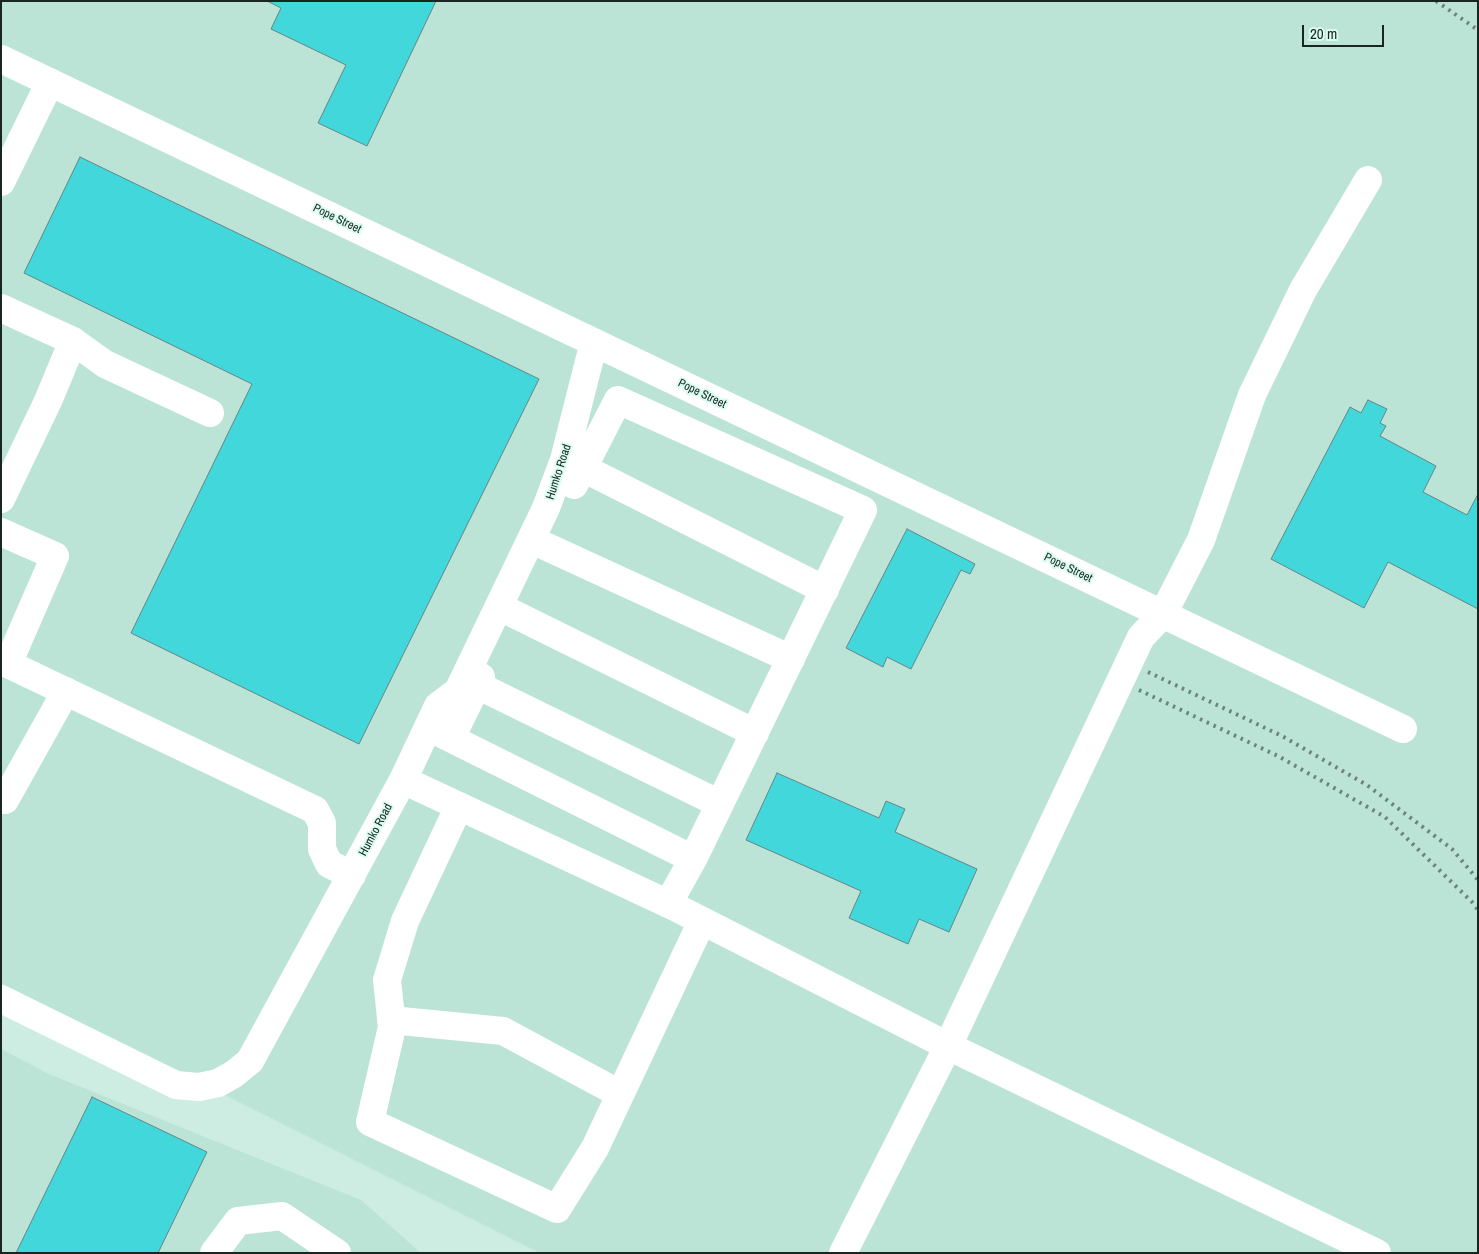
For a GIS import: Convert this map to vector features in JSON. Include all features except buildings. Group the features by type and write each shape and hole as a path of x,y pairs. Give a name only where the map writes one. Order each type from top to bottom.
{"street":[{"name":"Pope Street","path":"1,59 1403,729"},
{"path":"1,182 50,82"},
{"path":"843,1253 948,1046 1141,637 1162,614 1201,540 1252,395 1303,290 1368,180"},
{"path":"1,308 73,341 105,364 210,413"},
{"path":"1,499 48,401 73,341"},
{"name":"Humko Road","path":"1,998 171,1084 199,1087 218,1083 234,1074 255,1055 403,780 440,733 438,706 458,691 546,508 573,464 594,342"},
{"path":"668,904 693,859 863,510 618,400 573,464 545,546 477,686 440,733 693,859"},
{"path":"573,464 825,590"},
{"path":"1,532 55,556 8,664 315,810 322,823 322,850 329,864 352,875"},
{"path":"545,546 791,659"},
{"path":"512,614 755,733"},
{"path":"477,686 720,804"},
{"path":"1,800 5,800 66,691"},
{"path":"403,780 668,904 948,1046 1377,1253"},
{"path":"459,806 404,921 387,980 392,1027 370,1122 557,1209 595,1148 702,921"},
{"path":"391,1020 503,1031 620,1094"},
{"path":"214,1253 238,1221 282,1216 337,1253"}],"shaded area":[{"path":"1,1 1478,1 1478,1253 540,1253 1,983"},
{"path":"1,1049 49,1074 361,1200 421,1253 1,1253"}],"railway":[{"path":"1436,1 1478,30"},
{"path":"1148,672 1282,736 1367,785 1452,849 1478,880"},
{"path":"1139,690 1278,756 1385,817 1478,910"}]}
